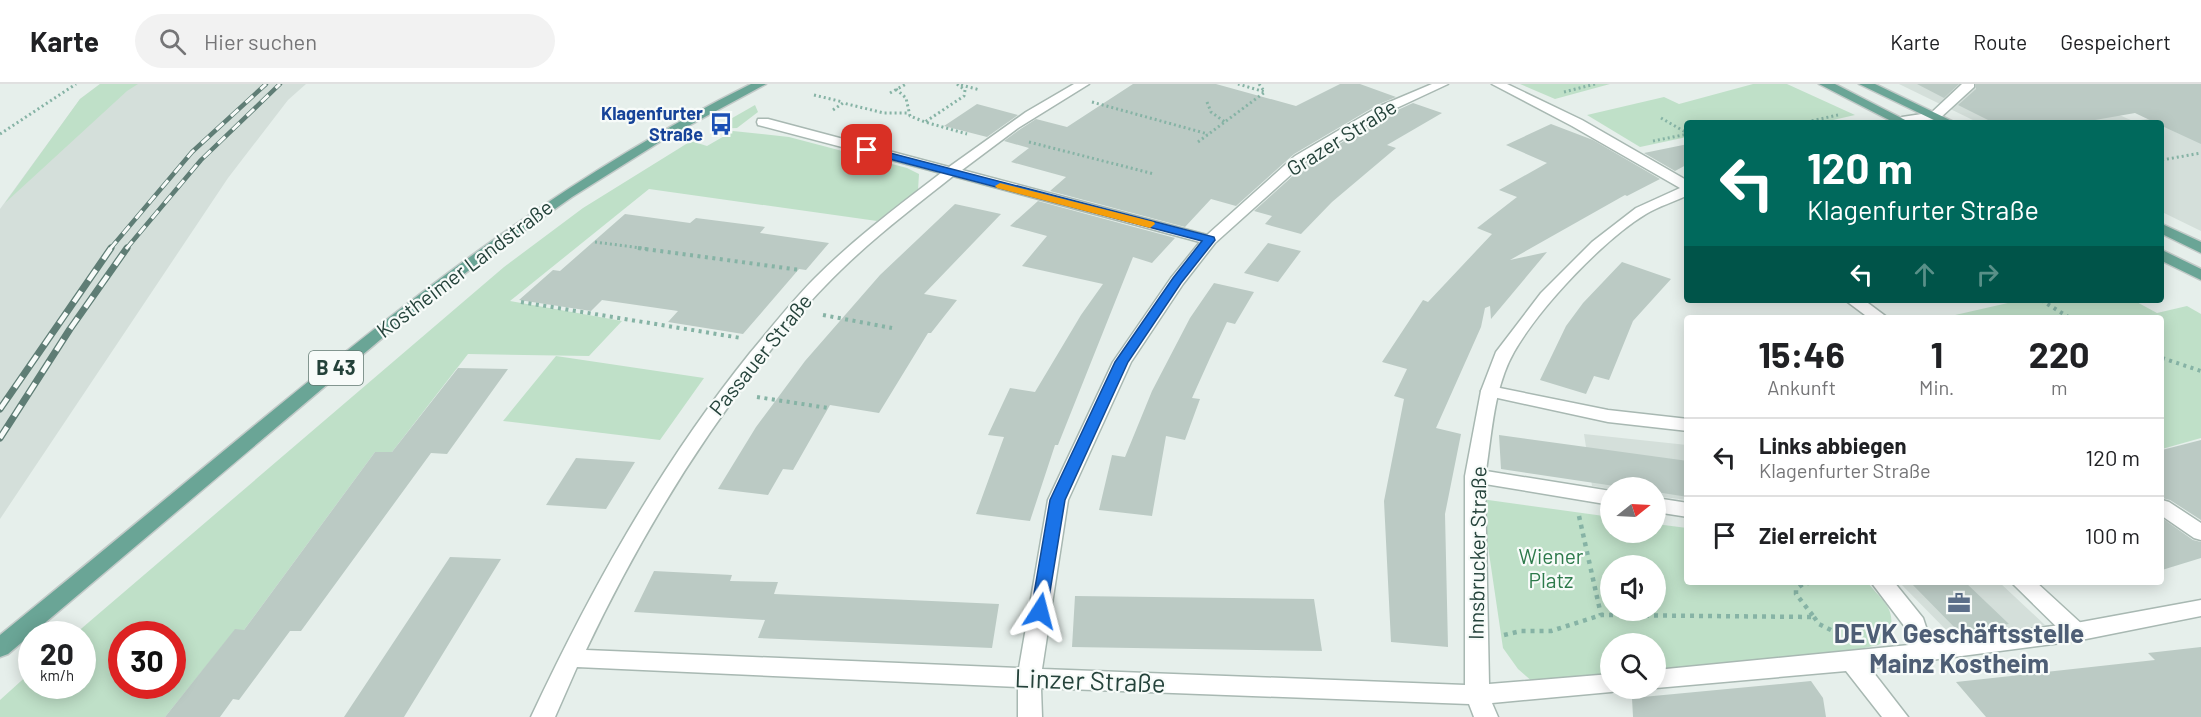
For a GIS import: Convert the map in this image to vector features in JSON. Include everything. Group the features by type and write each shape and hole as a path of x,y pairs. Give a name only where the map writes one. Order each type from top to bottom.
{"main road":[{"name":"Kostheimer Landstraße","path":"0,648 387,325 451,275 604,170 687,122 760,84"},
{"path":"1825,84 1899,120"},
{"path":"1864,84 1944,120"},
{"path":"2164,229 2201,248"},
{"path":"2164,256 2201,275"}],"street":[{"name":"Passauer Straße","path":"543,717 569,658 646,514 726,393 796,309 828,273 907,206 995,138 1083,84"},
{"name":"Grazer Straße","path":"1030,717 1029,678 1058,500 1122,362 1177,280 1210,240 1300,159 1384,109 1442,84"},
{"path":"1498,84 1577,123 1684,186"},
{"path":"1914,120 1935,116 1968,87 1968,84"},
{"path":"762,122 1210,240"},
{"name":"Innsbrucker Straße","path":"1486,717 1477,695 1475,476 1490,391 1505,352 1547,296 1588,254 1641,211 1684,190"},
{"path":"1858,303 1876,315"},
{"path":"1490,391 1608,416 1684,425"},
{"path":"1475,476 1600,496"},
{"path":"1666,507 1684,509"},
{"path":"2164,508 2201,533"},
{"path":"1884,585 1915,624 1922,652"},
{"path":"2025,585 2076,632"},
{"path":"1666,678 1852,662 2076,632 2201,608"},
{"name":"Linzer Straße","path":"569,658 1477,695 1600,684"},
{"path":"1852,662 1896,717"}],"path":[{"path":"0,134 76,84"},
{"path":"890,93 906,84"},
{"path":"958,84 980,90"},
{"path":"924,122 964,96 965,90 958,84"},
{"path":"1238,84 1265,92"},
{"path":"1259,84 1265,92"},
{"path":"896,89 906,98 908,113 912,118 924,122 1154,174"},
{"path":"1198,142 1265,92"},
{"path":"1065,94 1208,134"},
{"path":"814,95 884,113 908,113"},
{"path":"1207,102 1211,112 1225,122"},
{"path":"833,110 843,103"},
{"path":"1815,120 1844,113"},
{"path":"1661,118 1684,132"},
{"path":"2164,160 2201,153"},
{"path":"595,242 828,273"},
{"path":"521,302 768,343"},
{"path":"2046,303 2065,315"},
{"path":"796,309 891,328"},
{"path":"2164,359 2201,371"},
{"path":"726,393 828,408"},
{"path":"1574,492 1600,610"},
{"path":"1666,616 1814,617 1796,594 1796,589 1802,585"},
{"path":"1476,641 1521,631 1551,631 1600,615"}],"shaded area":[{"path":"100,84 306,84 288,100 228,178 0,519 0,209 80,99"},
{"path":"1899,84 2048,84 2131,120 1973,120"},
{"path":"2201,112 2201,231 2164,213 2164,120 2141,120"},
{"path":"1584,434 1684,445 1684,500 1666,497 1666,477 1600,477 1600,487 1592,486"},
{"path":"1902,585 2002,585 2045,625 1954,638"}],"green space":[{"path":"100,84 138,84 127,91 5,203 80,99"},
{"path":"1520,84 1610,84 1555,99"},
{"path":"1753,84 1787,84 1855,115 1833,120 1684,120 1684,138 1640,147 1587,115 1664,97 1679,104"},
{"path":"755,105 758,112 737,128 713,129"},
{"path":"733,131 789,137 907,168 919,174 918,190 877,221 649,189 510,301 622,321 589,356 468,354 392,452 375,452 244,630 235,630 186,691 186,621 108,621 108,699 179,699 165,717 0,717 0,700 18,684 18,699 96,699 96,621 90,621 504,267 583,208 691,141 707,146"},
{"path":"2008,303 2139,303 2157,313 2187,306 2201,314 2201,438 2164,448 2164,315 1955,315"},
{"path":"556,356 704,378 660,440 503,421"},
{"name":"Wiener Platz","path":"1481,499 1600,515 1600,543 1666,543 1666,525 1684,528 1684,585 1870,585 1884,602 1890,614 1891,629 1888,639 1878,645 1855,650 1666,669 1666,633 1600,633 1600,676 1534,683 1518,669 1503,648"}],"building":[{"path":"1133,84 1216,84 1296,106 1340,84 1360,84 1396,97 1379,104 1294,154 1236,206 1211,199 1185,227 1050,191 1066,177 1011,162 1029,148 1004,141 1036,119 1067,127"},
{"path":"1917,84 1959,84 1944,98"},
{"path":"1976,84 2201,84 2201,144 2164,127 2164,120 2150,120 2135,113 2095,120 1988,120 1958,105 1976,89"},
{"path":"1413,103 1442,113 1387,145 1396,148 1332,202 1301,234 1265,224 1272,216 1254,211 1306,164 1389,114"},
{"path":"977,104 1018,115 987,137 944,126"},
{"path":"1551,124 1593,140 1660,179 1625,195 1510,260 1547,252 1491,319 1490,306 1485,308 1481,327 1436,428 1461,434 1445,514 1448,647 1391,642 1384,501 1404,399 1394,396 1407,369 1382,362 1423,300 1428,302 1492,234 1477,228 1517,197 1499,190 1547,163 1506,145"},
{"path":"1684,145 1684,166 1675,171 1644,153"},
{"path":"1038,201 1175,238 1152,263 1133,257 1058,445 1055,445 1030,521 976,514 1004,437 988,435 1010,388 1035,392 1081,315 1103,284 1022,266 1047,236 1010,226"},
{"path":"955,204 1001,214 924,294 957,300 931,333 928,333 879,413 830,405 793,470 783,469 768,495 718,489 756,427 805,361 880,275"},
{"path":"625,214 690,223 696,218 765,227 760,233 829,243 806,270 799,269 743,334 668,322 678,311 602,300 591,311 519,300 553,270 560,271"},
{"path":"1268,243 1301,251 1278,282 1244,273"},
{"path":"1622,262 1671,279 1633,321 1609,380 1594,376 1586,394 1540,380 1566,326 1583,303"},
{"path":"1214,283 1254,292 1235,324 1227,322 1210,358 1192,398 1200,399 1185,440 1166,436 1152,516 1099,510 1112,455 1125,457 1152,391 1190,318"},
{"path":"458,368 508,369 447,454 431,453 301,631 290,631 239,700 233,699 220,717 165,717 179,699 186,699 186,691 235,629 244,630 375,452 392,452"},
{"path":"1499,435 1684,460 1684,496 1666,494 1666,477 1600,477 1600,484 1501,469"},
{"path":"2201,440 2201,520 2164,498 2164,449"},
{"path":"576,458 635,462 606,509 546,505"},
{"path":"2164,519 2193,540 2201,542 2201,558 2164,569"},
{"path":"450,557 501,559 404,717 344,717"},
{"path":"654,571 732,575 730,581 778,582 774,594 999,604 992,648 758,638 765,620 634,612"},
{"name":"DEVK Geschäftsstelle Mainz Kostheim","path":"1913,585 1968,585 2009,624 1960,633"},
{"path":"1075,596 1314,599 1322,651 1072,647"},
{"path":"2201,647 2201,717 1986,717 1956,682 2155,660 2148,653"},
{"path":"1811,681 1823,698 1826,717 1633,717 1632,699 1666,699 1666,695"}],"railway":[{"path":"110,249 192,152 266,84"},
{"path":"126,249 201,160 280,84"},
{"path":"0,409 111,248"},
{"path":"0,438 70,329 127,248"}],"slow traffic":[{"path":"1000,186 1150,224"}],"place":[{"name":"Klagenfurter Straße","path":"721,124"},
{"name":"DEVK Geschäftsstelle Mainz Kostheim","path":"1959,603"}],"route":[{"path":"867,150 1210,240 1177,280 1122,362 1058,500 1040,611"}]}
